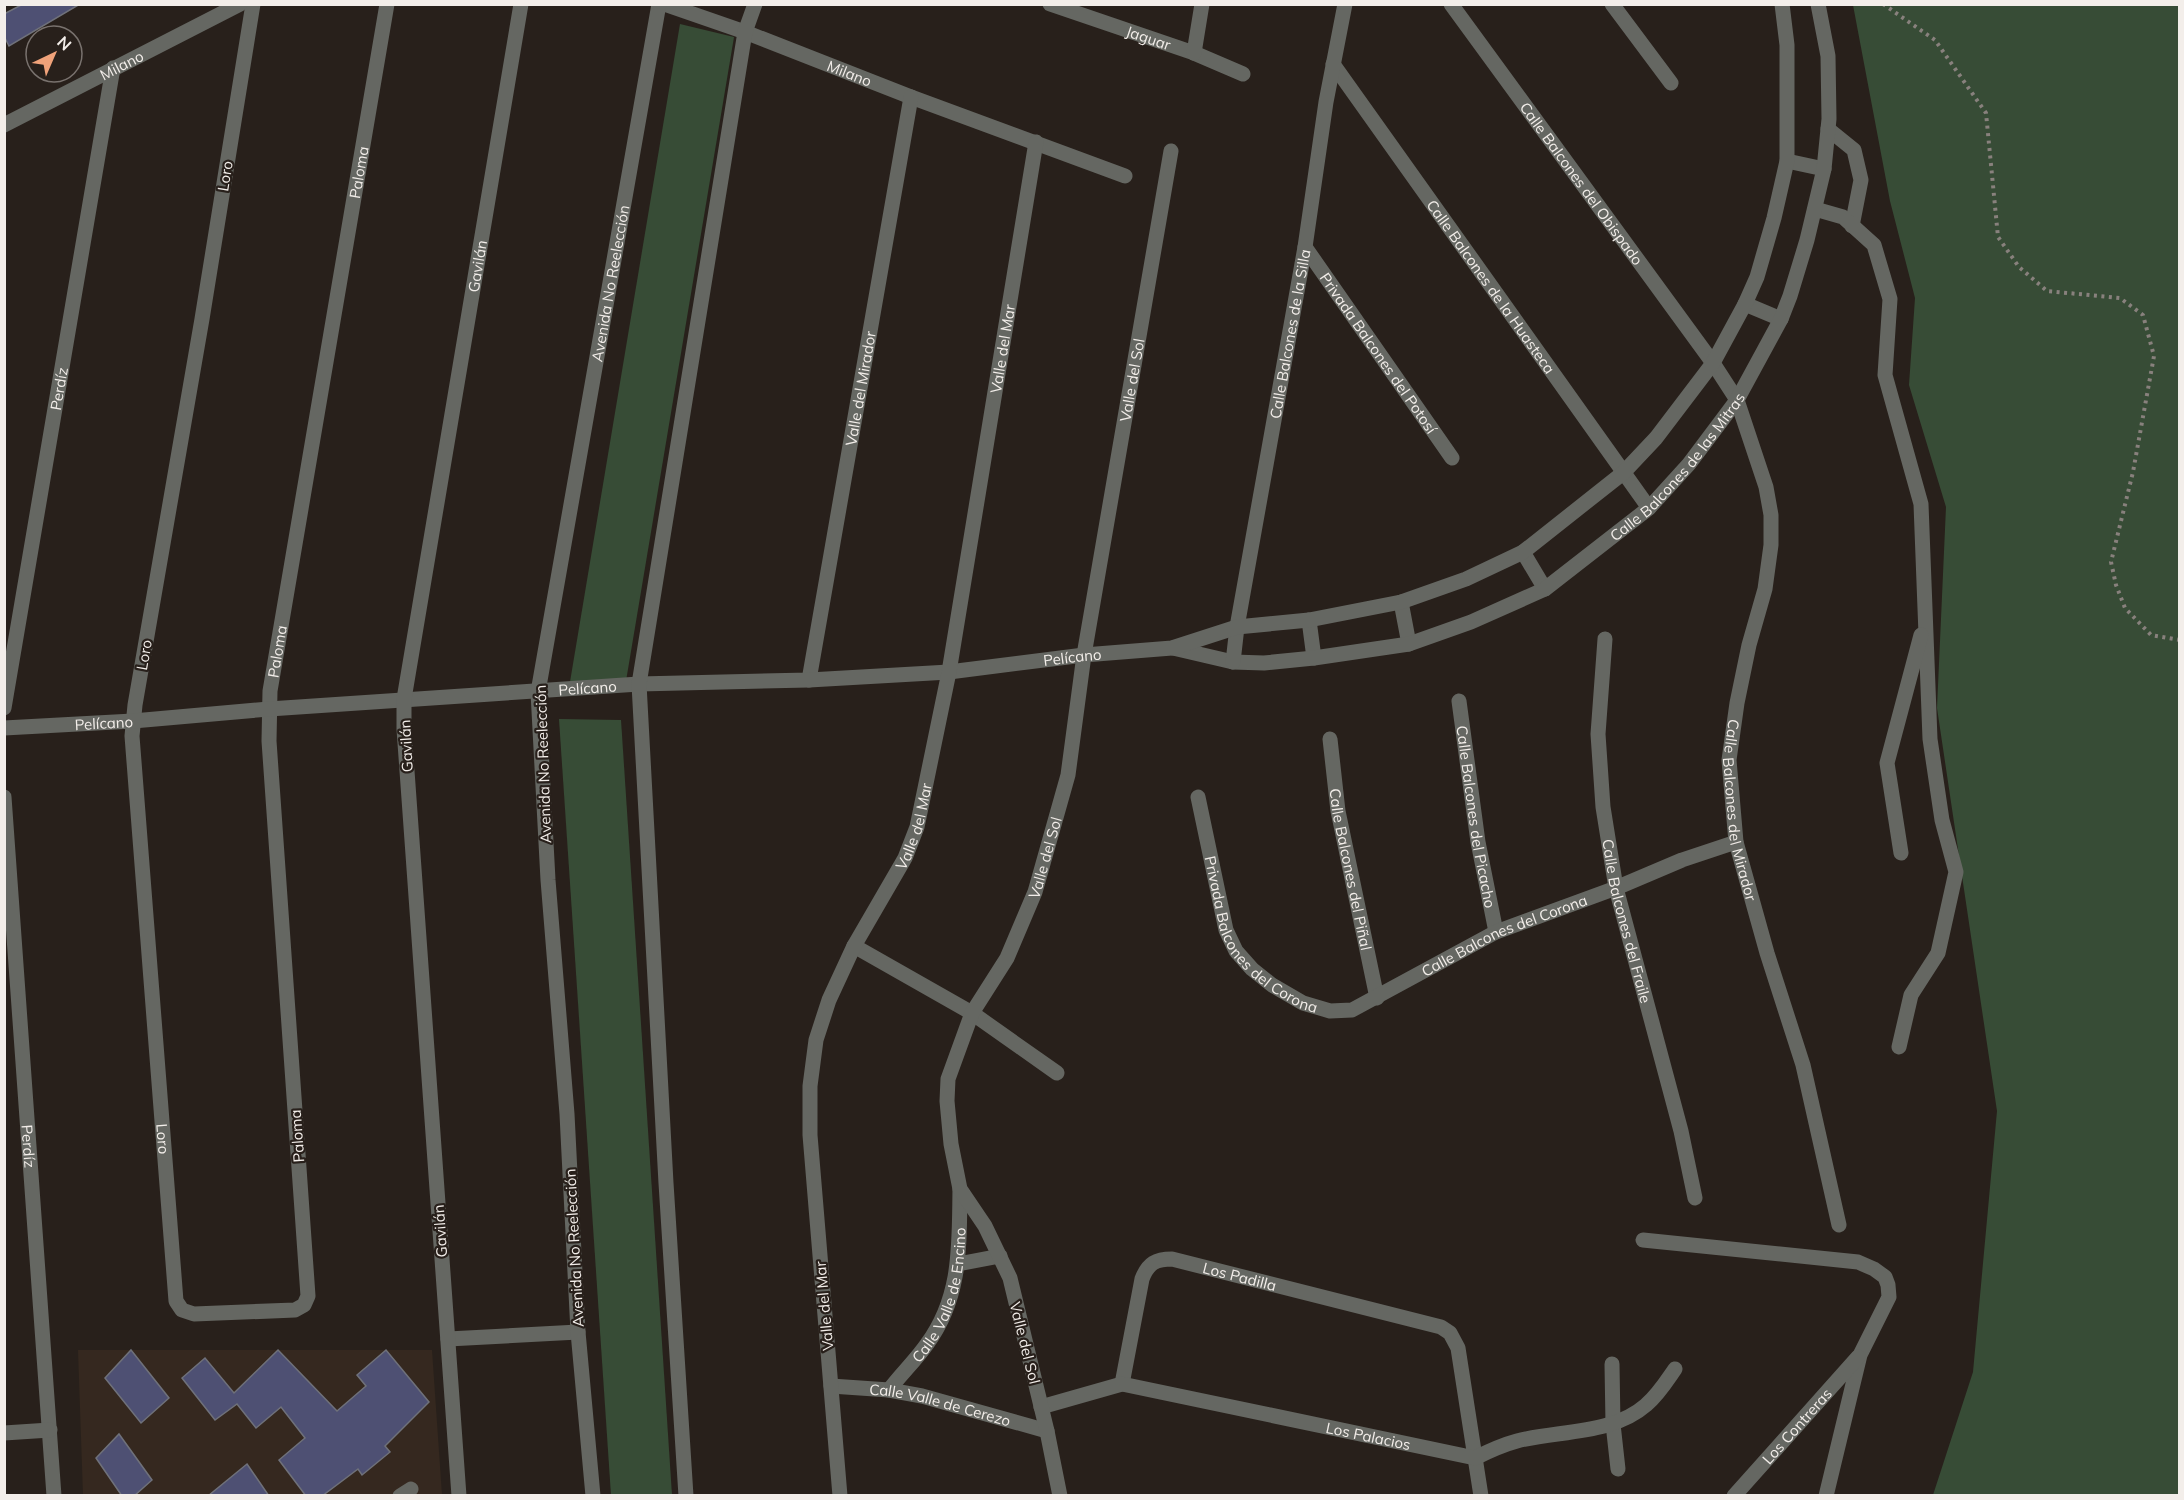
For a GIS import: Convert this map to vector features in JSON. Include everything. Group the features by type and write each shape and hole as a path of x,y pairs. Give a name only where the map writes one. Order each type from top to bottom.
{"street":[{"name":"Milano","path":"4,125 240,4"},
{"name":"Loro","path":"182,1310 176,1301 133,757 133,721 253,4"},
{"name":"Paloma","path":"182,1310 194,1314 295,1310 304,1305 308,1296 268,709 387,4"},
{"name":"Gavilán","path":"459,1496 404,729 404,699 521,4"},
{"name":"Avenida No Reelección","path":"593,1496 578,1332 567,1113 548,880 538,692 659,4"},
{"name":"Milano","path":"664,4 745,32 911,97 1125,176"},
{"path":"687,1496 665,1171 639,684 745,32 755,4"},
{"name":"Jaguar","path":"1050,4 1076,9 1244,74"},
{"path":"1194,53 1202,4"},
{"name":"Calle Balcones de la Silla","path":"1233,662 1237,627 1305,247 1333,64 1345,4"},
{"name":"Calle Balcones del Obispado","path":"1450,4 1713,363"},
{"path":"1612,4 1671,83"},
{"name":"Calle Balcones de las Mitras","path":"1237,627 1309,620 1401,602 1466,579 1523,552 1623,474 1656,438 1713,363 1757,277 1787,161 1787,45 1782,4"},
{"name":"Calle Balcones de las Mitras","path":"1233,662 1264,663 1314,658 1408,644 1471,622 1545,589 1649,508 1689,464 1737,400 1781,319 1804,251 1824,169 1828,129 1828,56 1818,4"},
{"name":"Calle Balcones de la Huasteca","path":"1333,64 1649,508"},
{"name":"Perdíz","path":"4,708 113,68"},
{"name":"Valle del Mirador","path":"809,680 911,97"},
{"path":"1828,129 1854,150 1861,180 1852,226"},
{"name":"Valle del Mar","path":"840,1496 810,1135 810,1086 819,1030 829,1000 854,946 905,858 916,827 949,672 1036,142"},
{"name":"Valle del Sol","path":"1060,1496 1047,1431 1010,1278 985,1226 960,1189 951,1144 947,1101 948,1079 972,1013 1007,958 1035,892 1068,775 1084,655 1171,151"},
{"path":"1787,161 1824,169"},
{"path":"1815,209 1843,217 1874,245 1890,299 1885,375 1921,504 1930,739 1942,820 1956,872 1938,953 1911,995 1899,1047"},
{"name":"Privada Balcones del Potosí","path":"1305,247 1452,458"},
{"path":"1745,304 1781,319"},
{"name":"Calle Balcones del Mirador","path":"1713,363 1737,400 1766,487 1771,525 1771,545 1765,589 1742,680 1729,760 1736,843 1767,953 1803,1065 1839,1225"},
{"path":"1523,552 1545,589"},
{"path":"1401,602 1408,644"},
{"path":"1901,853 1887,763 1926,617"},
{"path":"1309,620 1314,658"},
{"name":"Pelícano","path":"4,728 133,721 404,699 639,684 809,680 949,672 1084,655 1172,648 1237,627"},
{"name":"Calle Balcones del Fraile","path":"1605,639 1598,734 1604,807 1616,888 1682,1131 1695,1198"},
{"name":"Pelícano","path":"1172,648 1233,662"},
{"name":"Calle Balcones del Picacho","path":"1459,701 1478,842 1496,932"},
{"name":"Calle Balcones del Piñal","path":"1330,739 1338,811 1377,998"},
{"name":"Perdíz","path":"4,797 54,1496"},
{"name":"Privada Balcones del Corona","path":"1198,797 1226,930 1236,951 1252,969 1272,985 1303,1003 1330,1011 1352,1011 1377,998"},
{"name":"Calle Balcones del Corona","path":"1377,998 1496,932 1616,888 1682,860 1736,843"},
{"path":"854,946 972,1013 1057,1073"},
{"name":"Calle Valle de Encino","path":"889,1390 927,1343 943,1317 952,1292 958,1264 960,1189"},
{"path":"1643,1240 1858,1262 1885,1277 1889,1297 1860,1355 1826,1496"},
{"path":"958,1264 1000,1256"},
{"name":"Los Padilla","path":"1122,1384 1142,1279 1146,1269 1152,1263 1160,1259 1172,1259 1432,1324 1450,1333 1458,1348 1475,1458"},
{"path":"448,1339 578,1332"},
{"name":"Los Contreras","path":"1734,1496 1860,1355"},
{"path":"1612,1364 1613,1424 1618,1469"},
{"path":"1482,1496 1475,1458 1518,1440 1613,1424 1646,1406 1675,1369"},
{"name":"Los Palacios","path":"1041,1407 1122,1384 1475,1458"},
{"name":"Calle Valle de Cerezo","path":"831,1386 889,1390 963,1406 1047,1431"},
{"path":"4,1433 50,1430"}],"path":[{"path":"1883,4 1935,40 1986,113 1998,237 2019,267 2047,291 2120,298 2143,315 2154,356 2133,472 2111,562 2116,585 2125,608 2151,635 2180,639"}],"shaded area":[{"path":"78,1350 432,1350 442,1495 83,1495"}],"green space":[{"path":"1853,5 2179,5 2179,1495 1933,1495 1973,1372 1997,1111 1937,708 1946,507 1909,385 1915,298 1890,201"},
{"path":"680,24 734,37 626,681 570,682"},
{"path":"559,719 621,720 672,1495 611,1495"}],"building":[{"path":"23,4 80,4 46,24 24,24 24,37 9,46 4,36 4,14"},
{"path":"131,1350 169,1398 141,1423 105,1378"},
{"path":"278,1350 337,1411 366,1386 357,1375 386,1350 429,1402 385,1446 390,1452 362,1475 358,1469 322,1496 306,1496 279,1460 305,1438 281,1407 256,1428 237,1404 215,1420 182,1378 205,1358 234,1393"},
{"path":"119,1434 152,1480 134,1496 122,1496 96,1458"},
{"path":"247,1464 269,1496 208,1496"}]}
